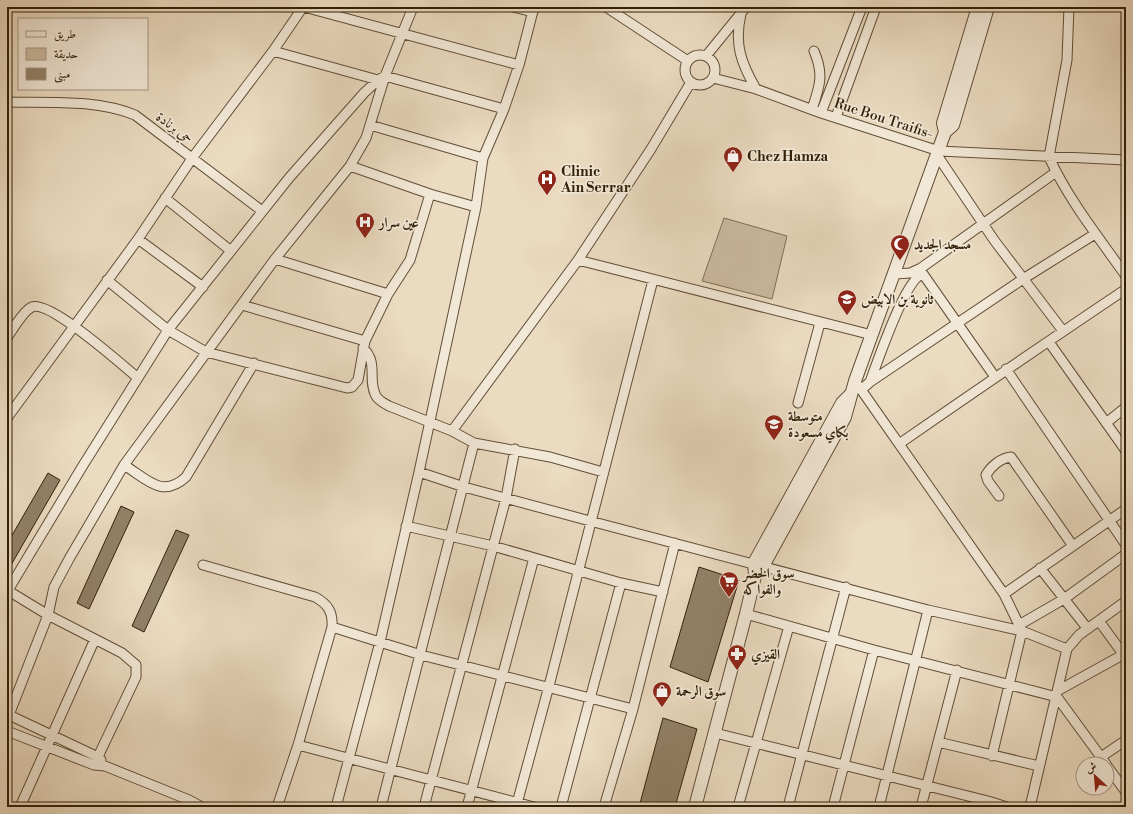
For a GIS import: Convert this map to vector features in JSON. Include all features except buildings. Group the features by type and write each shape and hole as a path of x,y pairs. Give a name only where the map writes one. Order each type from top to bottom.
{"street":[{"path":"7,418 138,239 193,157 273,51 303,7 519,65"},
{"path":"202,807 183,797 105,766 52,735 8,718 48,615 54,588 124,465 275,259 350,166 366,138 382,78 413,7"},
{"path":"336,807 380,642 419,472 428,421 476,207 483,158 504,109 519,65 534,9 513,7"},
{"path":"606,7 688,61"},
{"path":"821,113 862,7"},
{"path":"836,117 876,7"},
{"path":"945,132 943,123 978,7"},
{"path":"696,807 758,565 850,406 872,335 945,132 952,125 988,7"},
{"path":"1069,7 1067,60 1049,156 1056,172 1095,234 1126,276"},
{"path":"706,56 743,10"},
{"path":"743,10 737,42 746,72 756,89"},
{"path":"812,109 819,87 821,74 820,64 814,50"},
{"path":"273,51 504,109"},
{"path":"697,55 706,56 714,63 715,73 713,78 709,82 700,85 691,82 686,74 686,65 688,61 697,55"},
{"path":"96,761 137,671 136,665 131,659 48,615 7,591 82,467 168,330 289,178 364,93 382,78"},
{"name":"Rue Bou Traifis-","path":"713,78 756,89 938,153 1126,160"},
{"path":"452,431 578,260 651,149 691,82"},
{"name":"حي برنادة","path":"7,102 68,103 120,108 135,115 193,157 262,212"},
{"path":"370,125 483,158"},
{"path":"938,153 984,225 1023,280 1063,331"},
{"path":"350,166 430,194 476,207"},
{"path":"895,274 910,273 921,268 984,225 1056,172"},
{"path":"107,280 168,330 206,352 254,363 347,388 355,385 358,380 364,344 388,294 410,260 430,194"},
{"path":"165,198 231,251"},
{"path":"856,388 870,382 1095,234"},
{"path":"138,239 203,287"},
{"path":"275,259 388,294"},
{"path":"578,260 653,280 689,287 820,323 872,335"},
{"path":"870,382 910,284 920,274 925,275 995,377"},
{"path":"516,805 549,686 653,280"},
{"path":"899,444 1006,369 1049,342 1126,289"},
{"path":"242,305 364,344 371,358 374,390 380,400 389,406 452,431 474,443 515,449 603,472"},
{"path":"7,338 32,307 39,306 75,326 138,378"},
{"path":"798,403 820,323"},
{"path":"1049,342 1126,451"},
{"path":"124,465 158,486 166,488 180,482 186,477 254,363"},
{"path":"1006,369 1126,545"},
{"path":"856,388 899,444 1004,594 1021,628 992,756"},
{"path":"1106,423 1126,407"},
{"path":"381,807 450,536 464,487 474,443"},
{"path":"424,807 506,498 515,449"},
{"path":"999,496 988,481 986,475 990,468 1006,457 1011,457 1073,546"},
{"path":"419,472 464,487 590,522 846,587 928,610 1021,628 1067,649"},
{"path":"1004,594 1126,509"},
{"path":"406,526 493,546 621,583 662,592"},
{"path":"604,807 633,709 675,543"},
{"path":"1021,628 1126,554"},
{"path":"468,807 534,558"},
{"path":"203,565 315,597 326,603 331,612 332,627 298,745 277,807"},
{"path":"1040,568 1087,628"},
{"path":"561,807 621,583"},
{"path":"788,807 831,638 846,587"},
{"path":"1030,807 1058,693 1067,649 1072,642 1087,628 1126,601"},
{"path":"879,807 917,660 928,610"},
{"path":"746,614 874,650 1009,684 1058,693 1125,655 1099,621"},
{"path":"738,807 789,626"},
{"path":"332,627 421,654 503,674 590,699 633,709"},
{"path":"20,807 94,639"},
{"path":"833,807 874,650"},
{"path":"921,807 957,670"},
{"path":"1058,693 1100,756"},
{"path":"7,731 47,746 96,761"},
{"path":"715,733 927,786 987,804 1007,807"},
{"path":"1110,756 1126,740"},
{"path":"938,742 1039,766"},
{"path":"298,745 472,790 516,805 534,807"},
{"path":"1115,777 1126,792"}],"green space":[{"path":"724,218 787,236 772,299 702,281"}],"place":[{"name":"Chez Hamza","path":"733,173"},
{"name":"Clinic Ain Serrar","path":"547,196"},
{"name":"عين سرار","path":"365,239"},
{"name":"مسجد الجديد","path":"900,261"},
{"name":"ثانوية بن الابيض","path":"847,316"},
{"name":"متوسطة بكاي مسعودة","path":"774,441"},
{"name":"سوق الخضر والفواكه","path":"729,598"},
{"name":"القيزي","path":"737,671"},
{"name":"سوق الرحمة","path":"662,708"}]}
